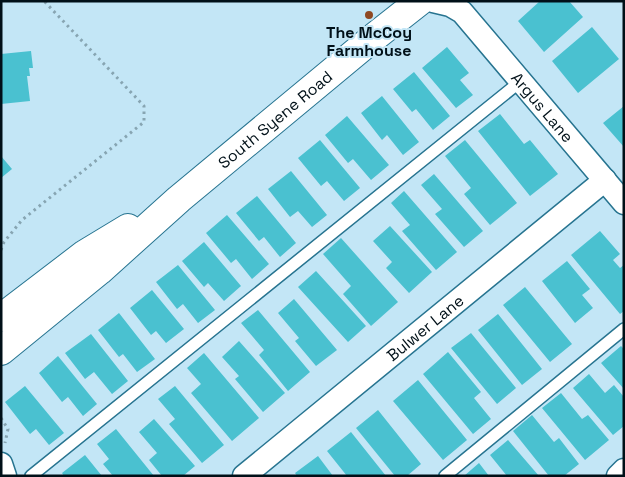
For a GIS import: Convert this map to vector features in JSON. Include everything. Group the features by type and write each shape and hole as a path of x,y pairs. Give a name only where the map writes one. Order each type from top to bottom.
{"street":[{"name":"Argus Lane","path":"424,2 460,7 624,203"},
{"name":"South Syene Road","path":"1,351 99,271 179,199 373,38 424,2"},
{"name":"Bulwer Lane","path":"244,476 605,180"},
{"name":"South Syene Road","path":"1,318 84,254 179,199"},
{"path":"1,464 5,476"},
{"path":"618,476 624,470"}],"lane":[{"path":"31,476 520,81"},
{"path":"445,476 624,329"}],"path":[{"path":"1,250 4,242 22,220 144,122 144,106 44,1"},
{"path":"1,418 8,429 7,435"}],"building":[{"path":"540,1 569,1 583,17 544,52 518,21"},
{"path":"592,27 619,59 578,93 552,61"},
{"path":"447,47 469,73 460,80 473,95 456,108 422,68"},
{"path":"31,51 33,68 29,68 30,76 27,76 30,101 1,104 1,54"},
{"path":"414,72 450,116 433,130 416,109 412,112 393,89"},
{"path":"382,96 419,142 403,155 387,135 382,140 361,113"},
{"path":"624,106 624,147 603,123"},
{"path":"500,114 524,144 530,140 558,174 530,196 478,131"},
{"path":"347,116 389,165 371,180 353,159 348,163 325,135"},
{"path":"320,140 360,188 344,201 327,181 321,186 298,158"},
{"path":"465,140 517,203 490,225 464,194 471,188 445,156"},
{"path":"1,156 12,169 1,178"},
{"path":"291,171 327,215 312,227 298,211 290,217 268,189"},
{"path":"434,174 483,231 464,247 435,214 442,209 421,185"},
{"path":"404,191 457,252 436,270 402,231 410,225 391,203"},
{"path":"257,196 296,243 280,257 264,237 259,241 236,213"},
{"path":"227,215 269,264 252,279 236,259 231,263 206,233"},
{"path":"390,226 432,272 409,293 386,268 392,262 373,241"},
{"path":"600,231 620,254 613,260 620,268 624,265 624,311 620,314 571,255"},
{"path":"341,238 398,302 371,326 343,294 351,286 323,254"},
{"path":"204,242 241,286 224,301 208,283 204,287 182,261"},
{"path":"567,261 590,289 582,295 593,308 575,323 542,281"},
{"path":"178,265 215,310 198,323 183,304 177,309 156,282"},
{"path":"316,271 366,326 348,342 298,287"},
{"path":"525,287 572,344 550,362 503,305"},
{"path":"152,290 184,329 166,343 156,331 151,335 130,308"},
{"path":"294,299 337,350 316,366 295,341 299,338 278,313"},
{"path":"258,310 310,372 288,391 259,355 264,350 241,323"},
{"path":"119,313 155,359 137,372 123,354 119,357 98,330"},
{"path":"498,314 542,369 522,385 478,330"},
{"path":"471,333 516,388 497,404 451,348"},
{"path":"91,334 128,381 112,394 94,372 85,379 65,353"},
{"path":"239,341 285,393 263,412 235,379 239,376 222,357"},
{"path":"621,346 624,349 624,389 601,363"},
{"path":"448,352 481,392 474,398 491,419 473,434 423,374"},
{"path":"204,353 259,418 232,441 191,393 201,384 187,368"},
{"path":"58,356 97,404 83,416 68,397 62,402 39,373"},
{"path":"589,374 605,393 614,385 624,397 624,426 613,435 573,388"},
{"path":"418,380 467,440 443,460 393,401"},
{"path":"25,386 64,433 49,445 36,429 30,434 5,402"},
{"path":"175,386 224,445 202,463 169,424 175,419 158,399"},
{"path":"561,393 582,419 588,415 609,440 585,460 542,408"},
{"path":"378,410 421,464 407,476 395,476 356,428"},
{"path":"532,415 554,442 559,438 579,464 564,476 549,476 513,431"},
{"path":"154,419 195,466 183,476 162,476 149,460 157,453 139,432"},
{"path":"116,429 154,476 113,476 103,464 109,459 97,444"},
{"path":"351,432 386,476 347,476 327,451"},
{"path":"508,440 539,476 507,476 490,455"},
{"path":"85,455 102,476 64,476 62,473"},
{"path":"318,456 333,476 297,476 295,473"},
{"path":"479,463 489,476 464,476"}],"place":[{"name":"The McCoy Farmhouse","path":"369,15"}]}
